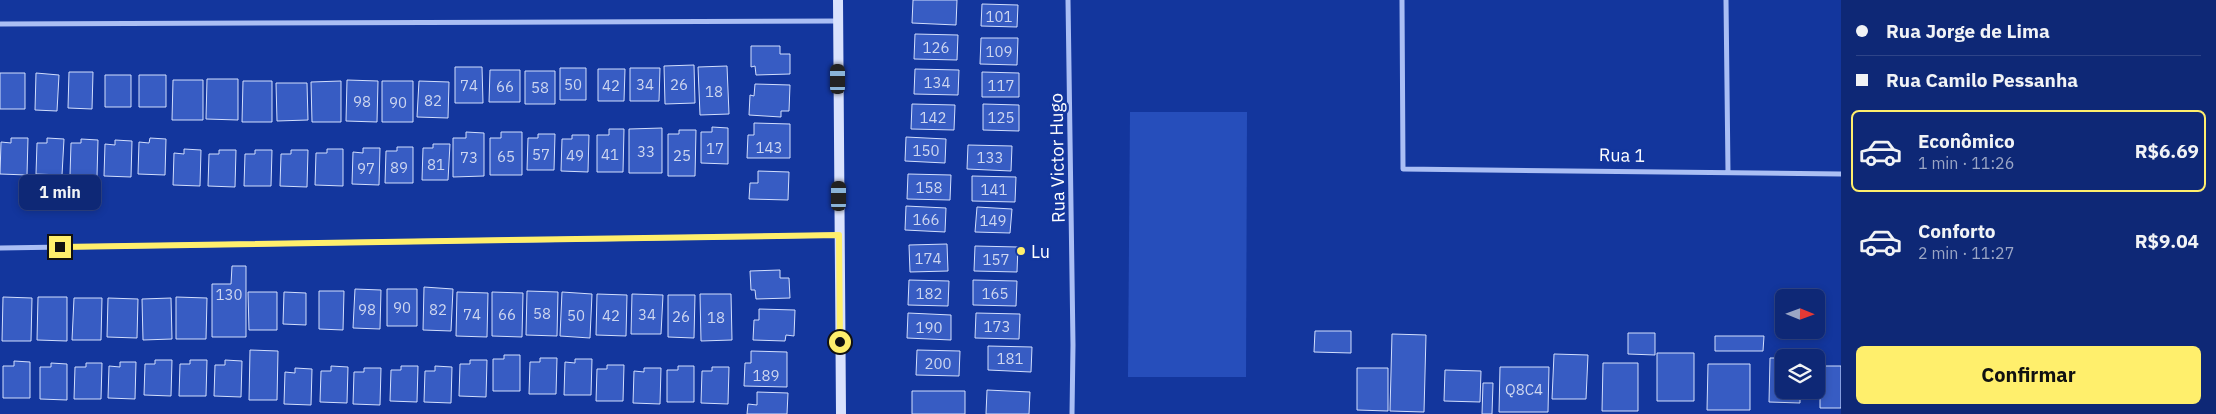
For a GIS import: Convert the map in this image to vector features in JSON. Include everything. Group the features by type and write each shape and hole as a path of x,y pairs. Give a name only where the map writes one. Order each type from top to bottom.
{"street":[{"path":"838,0 841,414"},
{"name":"Rua Victor Hugo","path":"1068,0 1073,345 1072,414"},
{"name":"Rua 1","path":"1402,0 1403,169 1841,174"},
{"path":"1726,0 1728,172"},
{"path":"0,24 838,21"},
{"path":"0,248 839,235"}],"shaded area":[{"path":"1130,112 1247,112 1246,377 1128,377"}],"building":[{"path":"913,0 957,0 956,25 912,23"},
{"path":"982,4 1018,5 1017,27 981,26"},
{"path":"915,34 958,35 957,60 914,59"},
{"path":"981,38 1018,38 1017,65 980,64"},
{"path":"751,46 780,46 780,54 790,54 790,74 756,75 755,66 751,67"},
{"path":"694,65 695,103 665,104 664,66"},
{"path":"727,66 729,114 700,115 698,67"},
{"path":"455,67 482,67 483,103 455,103"},
{"path":"560,68 586,68 586,100 560,100"},
{"path":"630,68 660,68 659,101 630,101"},
{"path":"598,69 625,69 624,101 598,101"},
{"path":"915,69 959,70 958,95 914,94"},
{"path":"490,70 520,70 520,102 489,102"},
{"path":"525,71 555,71 555,104 525,104"},
{"path":"69,72 93,72 92,109 68,108"},
{"path":"982,72 1019,73 1019,97 982,97"},
{"path":"0,73 25,73 25,109 0,109"},
{"path":"36,73 59,75 57,111 35,110"},
{"path":"105,75 131,75 131,107 105,107"},
{"path":"139,75 166,75 166,107 139,107"},
{"path":"207,79 238,79 238,120 206,119"},
{"path":"173,80 203,80 203,120 172,120"},
{"path":"347,80 378,81 377,122 346,121"},
{"path":"243,81 272,81 272,122 242,122"},
{"path":"341,81 341,122 312,122 311,82"},
{"path":"382,81 413,81 413,122 382,122"},
{"path":"419,81 449,82 448,118 417,117"},
{"path":"276,83 307,83 308,120 277,121"},
{"path":"755,84 790,85 789,111 781,111 781,117 749,115 750,95 754,96"},
{"path":"912,104 955,105 954,130 911,129"},
{"path":"983,104 1019,105 1019,131 983,130"},
{"path":"754,123 790,124 790,158 747,158 748,135 754,135"},
{"path":"712,127 728,128 728,164 701,163 701,132 712,132"},
{"path":"662,128 662,173 629,173 629,129"},
{"path":"609,129 624,129 623,172 597,172 597,135 609,135"},
{"path":"679,130 696,130 695,176 668,176 668,134 679,134"},
{"path":"466,132 484,133 484,176 453,177 453,138 466,138"},
{"path":"501,132 522,132 522,175 490,175 490,138 501,138"},
{"path":"538,134 555,134 554,170 527,170 528,138 538,138"},
{"path":"572,135 589,135 588,172 561,171 562,139 572,139"},
{"path":"906,137 946,139 945,163 905,161"},
{"path":"11,138 28,138 27,175 0,174 1,142 11,143"},
{"path":"47,138 64,139 62,175 36,174 37,143 47,143"},
{"path":"150,138 166,139 165,175 138,174 139,142 149,143"},
{"path":"81,139 98,140 97,176 70,175 71,143 81,143"},
{"path":"115,140 132,141 131,177 104,176 105,144 115,145"},
{"path":"433,144 450,144 448,180 422,180 423,148 433,148"},
{"path":"968,145 1012,146 1011,171 967,169"},
{"path":"397,147 413,147 413,183 385,183 386,151 397,151"},
{"path":"363,148 380,148 379,185 352,184 353,152 363,153"},
{"path":"184,149 201,150 200,186 173,185 174,153 184,154"},
{"path":"327,149 343,149 343,186 315,185 316,153 327,153"},
{"path":"219,150 236,150 235,187 208,186 209,154 219,154"},
{"path":"255,150 272,150 271,186 244,186 245,154 255,154"},
{"path":"291,150 308,150 307,187 280,186 281,154 291,154"},
{"path":"758,171 789,172 788,200 749,199 750,183 758,183"},
{"path":"908,174 951,175 950,200 907,199"},
{"path":"972,176 1016,177 1015,202 972,201"},
{"path":"906,206 946,208 945,232 905,230"},
{"path":"977,207 1012,209 1010,233 975,232"},
{"path":"947,244 948,271 910,272 909,245"},
{"path":"975,246 1018,247 1017,272 974,271"},
{"path":"232,266 246,266 246,337 212,337 212,284 231,284"},
{"path":"780,270 780,278 789,278 790,298 756,299 755,290 751,290 750,271"},
{"path":"909,280 949,281 948,306 908,305"},
{"path":"973,280 1017,281 1016,306 973,305"},
{"path":"424,287 453,289 451,331 423,330"},
{"path":"355,289 381,290 380,329 353,328"},
{"path":"387,289 417,289 417,326 387,326"},
{"path":"319,291 344,291 343,330 319,329"},
{"path":"527,291 558,292 557,336 526,335"},
{"path":"248,292 277,292 277,330 249,330"},
{"path":"284,292 306,293 306,325 283,324"},
{"path":"457,292 488,293 487,337 456,336"},
{"path":"492,292 523,293 522,337 492,336"},
{"path":"562,292 592,294 590,338 560,336"},
{"path":"597,294 627,295 626,336 596,335"},
{"path":"632,294 663,295 661,334 631,334"},
{"path":"700,294 731,294 732,340 701,341"},
{"path":"668,295 695,295 694,338 668,337"},
{"path":"3,297 32,298 31,341 2,341"},
{"path":"38,297 67,297 67,341 37,340"},
{"path":"176,297 207,298 206,339 176,339"},
{"path":"74,298 102,298 101,340 72,340"},
{"path":"108,298 138,299 137,338 107,337"},
{"path":"171,298 172,339 143,340 142,299"},
{"path":"759,309 795,310 794,336 786,335 785,341 753,340 754,320 759,320"},
{"path":"908,313 951,315 951,340 907,338"},
{"path":"976,313 1020,314 1019,339 975,338"},
{"path":"1315,331 1351,331 1351,353 1314,352"},
{"path":"1628,333 1655,333 1655,355 1628,354"},
{"path":"1392,334 1426,335 1424,412 1390,411"},
{"path":"1715,336 1764,336 1763,351 1715,351"},
{"path":"988,346 1032,347 1031,372 988,370"},
{"path":"250,350 278,351 277,400 249,400"},
{"path":"917,350 960,351 959,376 916,375"},
{"path":"751,351 787,352 787,387 744,386 745,363 751,363"},
{"path":"1657,353 1694,353 1694,401 1657,401"},
{"path":"1554,354 1588,355 1586,399 1552,399"},
{"path":"504,355 520,355 520,391 493,391 493,359 504,359"},
{"path":"540,358 557,358 556,394 529,394 530,362 540,362"},
{"path":"1770,358 1775,358 1775,399 1800,399 1800,403 1769,402"},
{"path":"575,359 592,359 591,395 564,395 565,362 575,363"},
{"path":"155,360 172,360 171,396 144,395 145,364 155,364"},
{"path":"190,360 207,360 206,396 179,396 180,364 190,364"},
{"path":"225,360 242,361 241,397 214,396 215,365 225,365"},
{"path":"470,360 487,360 486,397 459,396 460,364 470,364"},
{"path":"14,361 30,362 30,398 3,398 3,366 14,366"},
{"path":"120,362 136,362 135,399 108,398 109,366 120,367"},
{"path":"51,363 67,364 67,400 40,399 40,367 51,367"},
{"path":"86,363 102,363 101,399 74,399 75,367 86,367"},
{"path":"1603,363 1638,363 1638,411 1602,411"},
{"path":"1708,364 1750,364 1750,410 1707,410"},
{"path":"607,365 624,365 623,401 596,401 597,369 607,369"},
{"path":"331,366 348,367 347,403 320,402 321,371 331,371"},
{"path":"401,366 418,366 417,402 390,401 391,370 401,370"},
{"path":"435,366 452,367 451,403 424,402 425,371 435,371"},
{"path":"678,366 694,366 694,402 667,402 667,370 678,370"},
{"path":"1825,366 1841,366 1841,408 1820,408 1820,399 1825,399"},
{"path":"712,367 729,367 728,404 701,403 702,371 712,371"},
{"path":"1500,367 1549,367 1548,412 1499,412"},
{"path":"295,368 312,369 311,405 284,404 285,372 295,373"},
{"path":"364,368 381,368 380,405 353,404 354,372 364,372"},
{"path":"644,368 661,368 660,404 633,403 634,371 644,372"},
{"path":"1357,368 1388,368 1388,411 1357,410"},
{"path":"1445,370 1481,371 1480,402 1444,401"},
{"path":"1483,383 1493,383 1492,414 1482,414"},
{"path":"987,390 1030,392 1029,414 986,414"},
{"path":"912,391 965,391 965,414 912,414"},
{"path":"757,392 788,393 787,414 747,414 748,404 757,405"}],"place":[{"name":"Lu","path":"1021,251"}],"route":[{"path":"60,247 839,235 840,342"}]}
